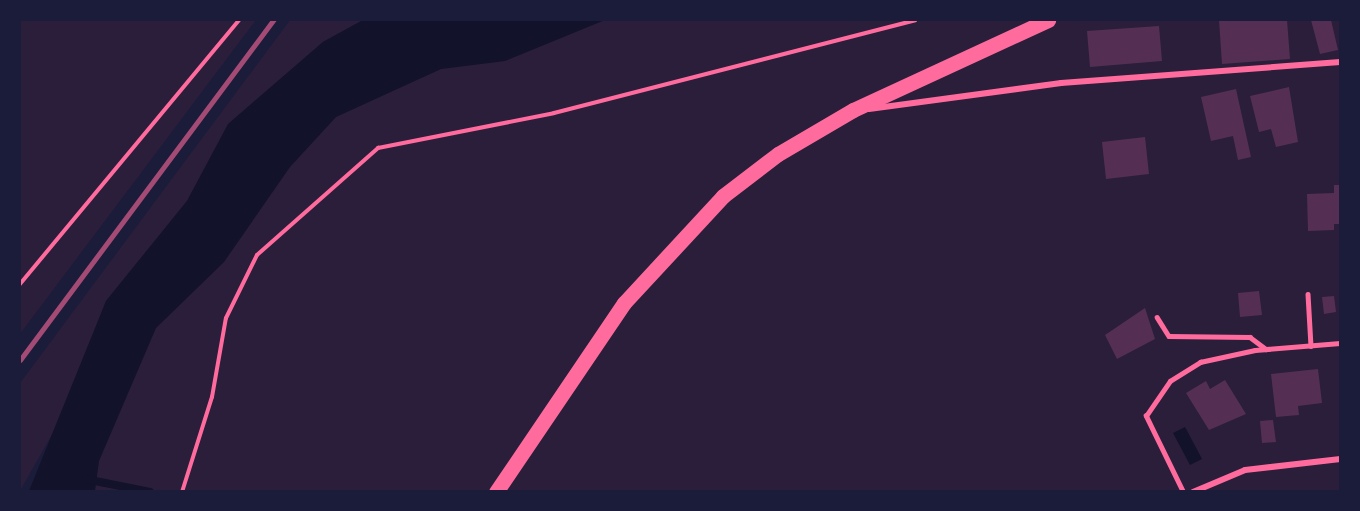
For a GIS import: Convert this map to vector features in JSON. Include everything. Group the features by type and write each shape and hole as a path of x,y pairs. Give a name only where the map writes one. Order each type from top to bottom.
{"main road":[{"path":"496,492 603,331 670,247 751,173 853,110 1048,20"}],"street":[{"path":"853,110 1061,84 1341,62"},
{"path":"1193,492 1245,470 1341,459"}],"lane":[{"path":"1308,294 1311,346"},
{"path":"1157,317 1169,336 1250,337 1266,349"},
{"path":"1183,492 1148,426 1153,400 1170,381 1200,362 1266,349 1341,343"}],"path":[{"path":"20,284 239,20"},
{"path":"182,492 212,397 226,318 257,255 378,148 554,113 915,20"}],"shaded area":[{"path":"20,20 256,20 20,334"},
{"path":"290,20 363,20 323,42 229,124 187,201 106,301 63,415 20,491 20,383"},
{"path":"363,20 605,20 505,61 441,69 336,117 290,167 224,262 156,328 99,461 95,491 29,491 106,301 187,201 228,124 323,42"},
{"path":"479,20 1340,20 1340,491 60,492 252,153"},
{"path":"1185,427 1202,459 1190,465 1173,433"}],"building":[{"path":"1219,20 1287,20 1290,59 1222,64"},
{"path":"1311,20 1331,20 1338,50 1320,54"},
{"path":"1159,26 1162,61 1090,67 1087,31"},
{"path":"1289,87 1298,142 1276,147 1271,129 1259,132 1250,96"},
{"path":"1236,89 1251,157 1238,160 1233,136 1211,141 1201,97"},
{"path":"1145,137 1149,174 1106,179 1102,142"},
{"path":"1334,185 1340,185 1340,224 1334,224 1334,230 1308,231 1307,194 1334,193"},
{"path":"1259,291 1262,315 1240,317 1238,293"},
{"path":"1334,296 1336,312 1324,314 1322,297"},
{"path":"1145,308 1155,339 1117,359 1105,335"},
{"path":"1318,369 1322,403 1298,406 1299,415 1276,417 1271,374"},
{"path":"1225,380 1246,414 1209,430 1186,393 1206,381 1210,389"},
{"path":"1273,420 1276,442 1262,443 1260,421"}],"waterway":[{"path":"85,479 150,492"}],"railway":[{"path":"20,360 273,20"}]}
